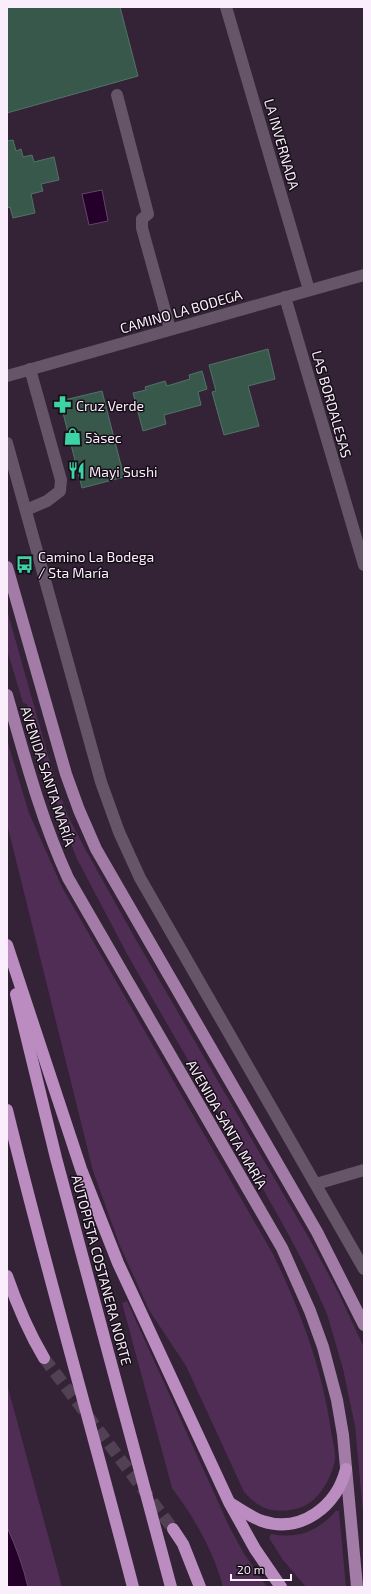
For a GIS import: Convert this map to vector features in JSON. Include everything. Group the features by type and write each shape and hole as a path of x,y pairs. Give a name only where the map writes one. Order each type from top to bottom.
{"highway":[{"path":"7,945 81,1169 118,1263 229,1502 255,1549 282,1587"},
{"name":"AUTOPISTA COSTANERA NORTE","path":"7,959 56,1158 171,1587"},
{"path":"7,1110 28,1197 99,1456 133,1587"},
{"path":"7,1276 17,1305 30,1334 44,1358"},
{"path":"229,1502 250,1516 263,1521 284,1524 304,1520 318,1513 330,1503 344,1480 346,1469"},
{"path":"174,1529 183,1544 200,1587"}],"main road":[{"name":"AVENIDA SANTA MARÍA","path":"7,567 66,774 79,810 96,849 306,1213 364,1325"},
{"name":"AVENIDA SANTA MARÍA","path":"7,695 42,814 68,878 282,1248 310,1311 323,1347 337,1400 343,1435 357,1587"}],"street":[{"name":"LA INVERNADA","path":"226,7 309,290"},
{"path":"117,95 148,214 142,220 142,228 170,329"},
{"name":"CAMINO LA BODEGA","path":"7,376 364,275"},
{"name":"LAS BORDALESAS","path":"285,297 364,565"},
{"path":"26,510 47,501 60,491 61,480 30,369"},
{"path":"7,443 102,782 119,832 140,878 364,1269"},
{"path":"316,1184 364,1170"}],"shaded area":[{"path":"102,190 108,221 89,225 82,194"},
{"path":"7,610 55,780 67,814 135,938 309,1238 338,1292 364,1348 364,1524 355,1426 343,1369 327,1314 292,1241 127,954 76,857 56,802 27,704 23,703 7,650"},
{"path":"7,740 29,813 62,887 273,1254 301,1318 316,1361 322,1384 335,1456 330,1476 322,1490 316,1497 303,1507 280,1511 267,1509 255,1503 244,1492 186,1366 149,1310 120,1246 93,1171 7,824"},
{"path":"127,1301 229,1526 243,1552 267,1587 223,1587 209,1548 196,1523 172,1488 122,1303"},
{"path":"7,1384 62,1587 7,1587"},
{"path":"336,1511 339,1511 346,1587 306,1587 283,1560 269,1538 271,1534 299,1534 314,1529"},
{"path":"7,1527 19,1557 28,1587 7,1587"}],"building":[{"path":"7,7 120,7 138,76 7,113"},
{"path":"13,140 16,151 21,149 23,157 32,155 34,162 54,157 59,180 41,184 43,191 31,194 35,213 13,218 10,207 7,208 7,141"},
{"path":"268,349 275,379 248,386 259,426 224,435 212,392 216,391 209,365"},
{"path":"202,371 207,389 198,392 201,405 164,415 166,424 143,431 133,393 146,390 145,387 165,381 167,386 190,379 189,375"},
{"path":"102,391 124,477 82,488 60,401"}],"tunnel":[{"path":"44,1358 173,1529"}],"place":[{"name":"Cruz Verde","path":"63,405"},
{"name":"5àsec","path":"72,437"},
{"name":"Mayi Sushi","path":"76,471"},
{"name":"Camino La Bodega / Sta María","path":"25,564"}]}
